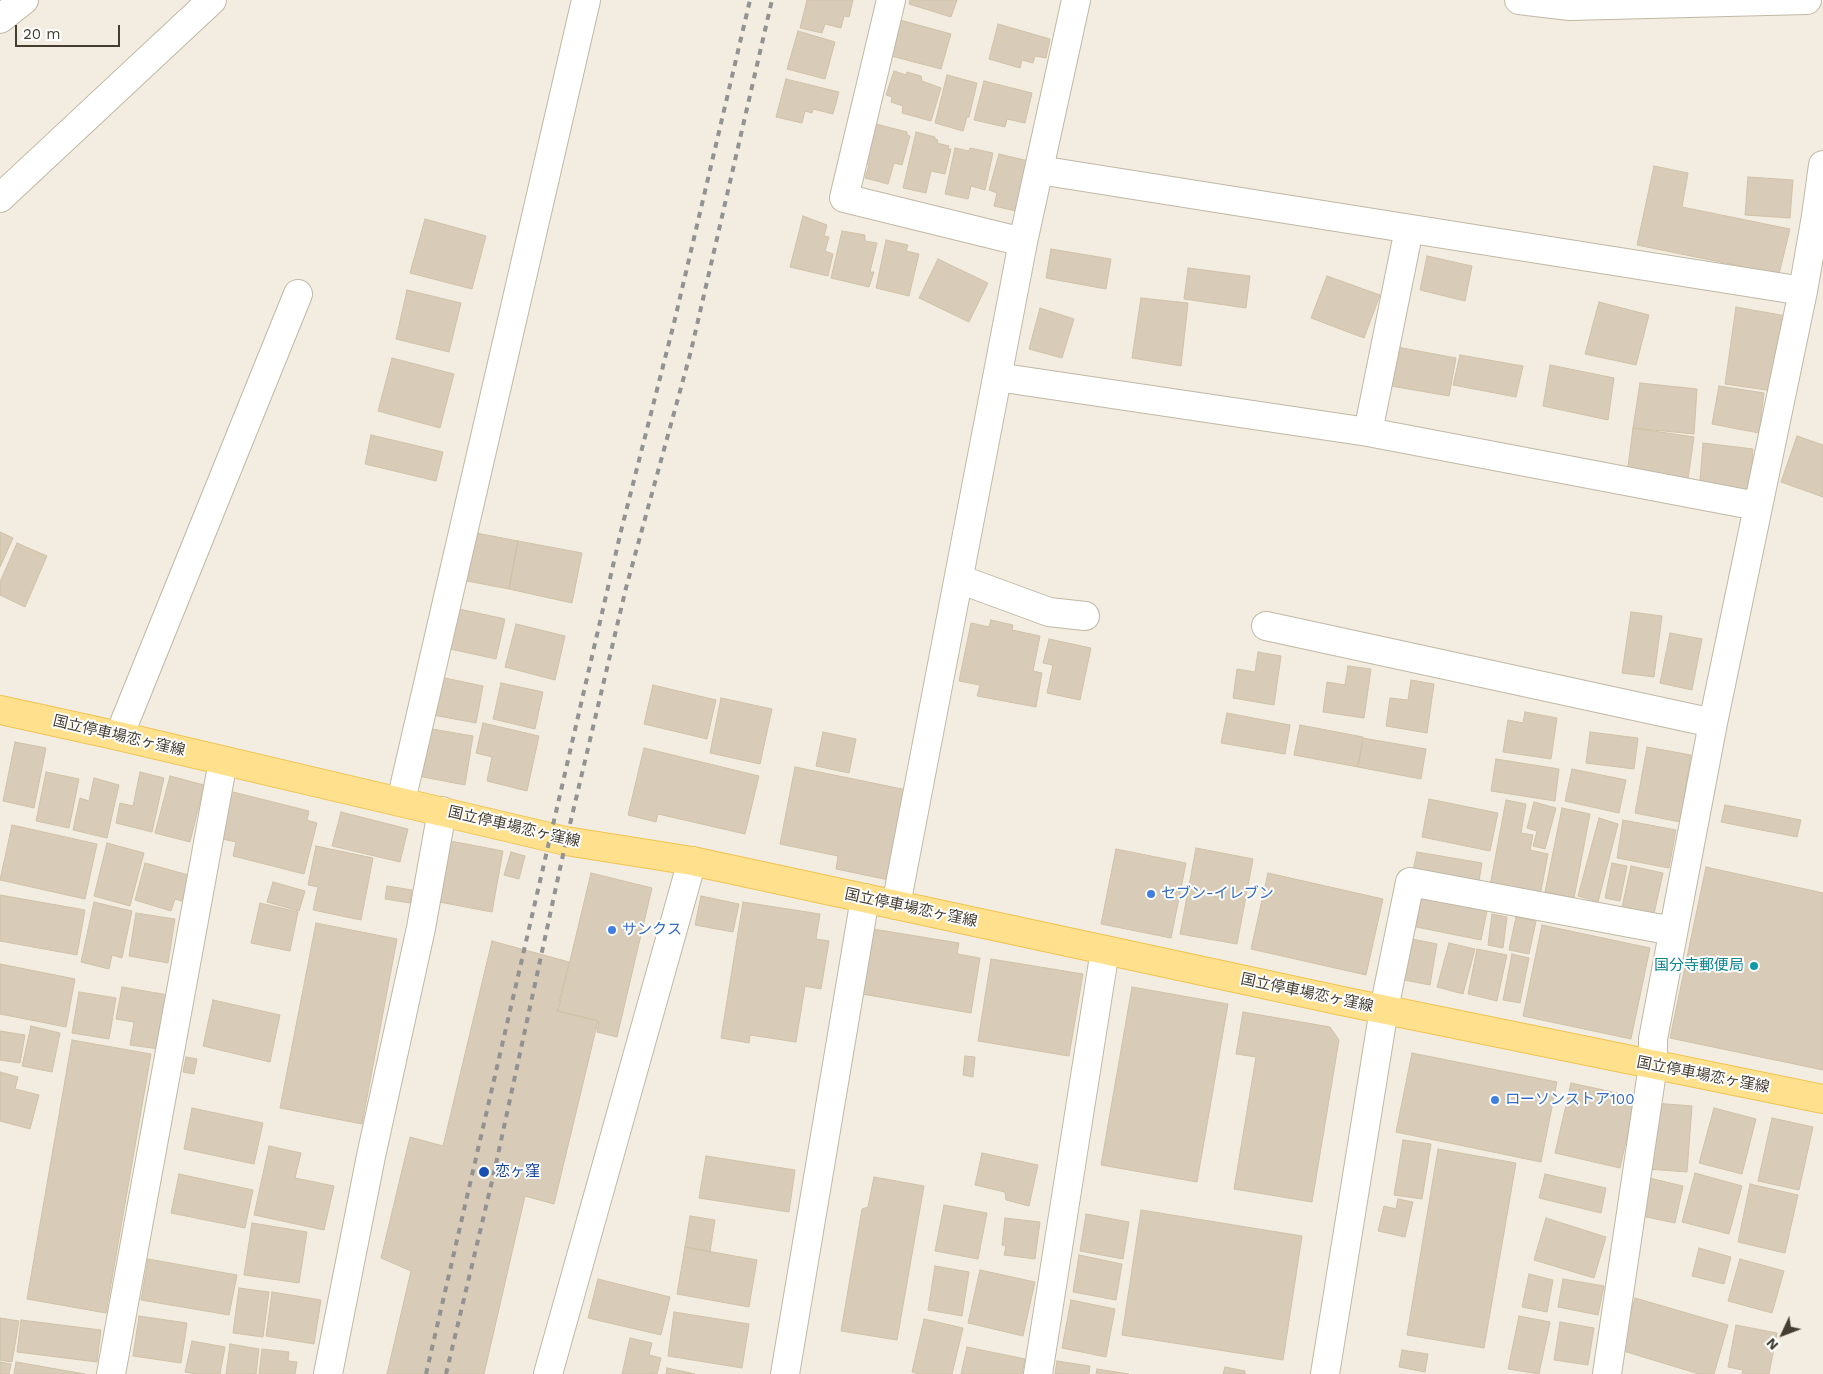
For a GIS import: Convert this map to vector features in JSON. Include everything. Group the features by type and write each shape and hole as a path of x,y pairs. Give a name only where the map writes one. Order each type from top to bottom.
{"main road":[{"name":"国立停車場恋ヶ窪線","path":"0,710 401,801 566,841 692,861 1384,1009 1823,1099"}],"street":[{"path":"0,19 24,0"},
{"path":"0,198 212,0"},
{"path":"401,801 586,0"},
{"path":"891,0 844,198 1023,242"},
{"path":"896,905 1023,242 1076,0"},
{"path":"1519,0 1570,6 1807,0"},
{"path":"1607,1374 1653,1065 1652,1039 1713,723 1803,292 1823,165"},
{"path":"1039,170 1803,292"},
{"path":"1368,432 1409,229"},
{"path":"119,736 298,294"},
{"path":"997,377 1368,432 1757,506"},
{"path":"959,579 1049,612 1085,616"},
{"path":"1266,626 1713,723"},
{"path":"111,1374 223,761"},
{"path":"328,1374 373,1147 421,928 442,811"},
{"path":"548,1374 692,861"},
{"path":"1325,1374 1384,1009 1410,882 1672,931"},
{"path":"784,1374 865,898"},
{"path":"1038,1374 1105,950"}],"building":[{"path":"807,0 853,0 849,17 844,16 841,28 825,24 822,33 800,28"},
{"path":"910,0 957,0 951,17 909,4"},
{"path":"900,20 951,34 941,69 891,56"},
{"path":"998,24 1050,39 1046,58 1035,56 1033,63 1022,60 1020,68 989,59"},
{"path":"798,31 835,42 825,79 787,69"},
{"path":"894,71 906,75 907,72 921,76 922,81 941,88 931,121 902,113 903,106 891,102 892,97 886,95"},
{"path":"947,75 977,83 969,117 967,117 963,131 935,123"},
{"path":"786,79 839,92 833,114 813,109 812,113 805,111 802,123 776,117"},
{"path":"984,81 1032,93 1025,123 1007,119 1005,127 974,120"},
{"path":"872,123 907,132 907,135 910,136 902,165 894,163 888,184 865,178 869,165 862,163"},
{"path":"916,132 935,137 938,140 937,143 949,146 948,149 951,149 945,174 931,171 926,193 903,188"},
{"path":"955,148 969,151 970,148 993,153 985,190 971,186 968,199 945,194"},
{"path":"999,154 1033,162 1020,212 994,206 997,193 989,190"},
{"path":"1654,166 1688,173 1682,207 1790,229 1779,274 1637,245"},
{"path":"1748,177 1793,180 1790,218 1745,215"},
{"path":"803,216 827,225 824,236 829,237 825,251 833,254 828,276 790,267"},
{"path":"425,219 486,236 472,289 410,273"},
{"path":"842,231 865,235 865,241 877,243 870,272 874,272 869,287 831,278"},
{"path":"886,240 908,245 906,251 919,254 909,296 876,288"},
{"path":"1051,249 1111,259 1106,289 1046,278"},
{"path":"1427,256 1472,266 1465,301 1420,290"},
{"path":"938,259 988,283 969,322 919,298"},
{"path":"1188,268 1250,276 1246,308 1184,299"},
{"path":"1327,276 1380,295 1364,338 1311,318"},
{"path":"407,290 461,303 449,352 396,339"},
{"path":"1141,298 1188,303 1181,366 1132,358"},
{"path":"1599,302 1649,315 1636,365 1585,354"},
{"path":"1736,307 1786,316 1773,391 1725,384"},
{"path":"1040,308 1074,319 1062,358 1029,349"},
{"path":"1397,347 1456,358 1449,396 1391,386"},
{"path":"1460,355 1523,366 1516,397 1453,385"},
{"path":"392,358 454,374 440,428 378,411"},
{"path":"1550,365 1614,378 1608,420 1543,406"},
{"path":"1640,383 1697,389 1694,434 1633,428"},
{"path":"1719,386 1764,393 1759,433 1712,424"},
{"path":"1633,428 1694,437 1687,486 1627,474"},
{"path":"371,435 443,452 436,481 365,464"},
{"path":"1797,436 1823,445 1823,497 1781,482"},
{"path":"1703,443 1753,449 1750,493 1699,492"},
{"path":"0,532 13,538 0,567"},
{"path":"476,533 518,541 509,589 467,581"},
{"path":"518,541 582,553 572,603 509,589"},
{"path":"17,543 47,556 25,607 0,595 0,582"},
{"path":"459,609 505,619 496,659 450,649"},
{"path":"1631,612 1662,616 1654,677 1622,673"},
{"path":"991,620 1013,625 1012,630 1040,636 1033,671 1042,673 1036,707 977,696 980,685 959,681 971,623 989,627"},
{"path":"516,624 565,636 555,680 505,667"},
{"path":"1670,633 1702,639 1692,690 1660,683"},
{"path":"1049,639 1091,648 1080,700 1047,693 1053,665 1043,663"},
{"path":"1258,652 1281,656 1274,705 1233,698 1237,669 1255,672"},
{"path":"1348,666 1371,669 1364,718 1323,712 1327,682 1345,685"},
{"path":"440,677 483,686 476,723 433,715"},
{"path":"1411,680 1434,684 1427,733 1386,726 1390,698 1408,700"},
{"path":"501,683 543,692 535,729 493,719"},
{"path":"653,685 716,700 707,739 644,724"},
{"path":"721,698 772,709 760,764 710,753"},
{"path":"1525,712 1557,718 1551,759 1503,752 1508,720 1523,723"},
{"path":"1227,713 1290,725 1285,754 1221,743"},
{"path":"483,723 539,736 527,791 487,781 492,757 476,753"},
{"path":"1300,725 1363,737 1358,767 1294,755"},
{"path":"426,728 473,736 465,785 418,776"},
{"path":"823,732 856,739 849,773 816,766"},
{"path":"1590,732 1638,738 1634,769 1586,763"},
{"path":"1363,738 1426,749 1421,779 1358,767"},
{"path":"15,742 46,748 34,808 3,801"},
{"path":"1647,747 1691,755 1680,822 1635,813"},
{"path":"644,748 759,776 745,834 658,814 656,822 628,815"},
{"path":"1496,759 1559,769 1555,801 1491,791"},
{"path":"795,767 907,790 889,880 836,869 838,856 780,844"},
{"path":"1572,769 1626,780 1619,813 1565,801"},
{"path":"46,772 79,779 69,828 36,821"},
{"path":"140,772 164,778 152,832 116,823 120,803 133,806"},
{"path":"170,776 204,785 190,842 155,833"},
{"path":"94,778 119,785 107,838 73,830 80,798 89,801"},
{"path":"229,791 309,811 307,820 317,823 304,874 233,856 236,842 218,838"},
{"path":"1429,799 1498,813 1490,851 1422,837"},
{"path":"1506,800 1526,804 1521,833 1533,835 1530,850 1548,854 1540,896 1490,886"},
{"path":"1534,802 1556,808 1545,849 1533,846 1537,831 1527,828"},
{"path":"1725,805 1801,820 1797,837 1721,822"},
{"path":"1562,808 1590,814 1574,898 1545,892"},
{"path":"341,812 408,829 400,862 332,846"},
{"path":"1599,818 1618,824 1598,902 1578,896"},
{"path":"1623,820 1676,830 1669,868 1617,858"},
{"path":"12,825 97,844 85,899 0,880"},
{"path":"445,840 503,851 492,912 434,901"},
{"path":"107,843 144,853 130,906 94,896"},
{"path":"316,846 373,858 361,920 313,910 318,887 308,885"},
{"path":"1196,848 1253,859 1237,944 1180,934"},
{"path":"1116,849 1186,863 1171,938 1101,924"},
{"path":"511,852 525,856 519,879 504,875"},
{"path":"1417,852 1482,863 1479,881 1413,870"},
{"path":"145,863 192,876 185,902 175,899 171,911 135,900"},
{"path":"1612,863 1627,866 1620,901 1605,898"},
{"path":"1631,866 1663,873 1654,914 1622,907"},
{"name":"国分寺郵便局","path":"1706,867 1823,893 1823,1070 1670,1038"},
{"path":"591,873 652,888 617,1037 597,1032 599,1021 558,1011"},
{"path":"1268,873 1383,899 1366,975 1251,949"},
{"path":"273,882 305,891 299,911 267,902"},
{"path":"387,886 412,890 410,903 385,899"},
{"path":"1422,894 1488,906 1481,940 1416,927"},
{"path":"0,895 85,910 77,955 0,941"},
{"path":"701,896 739,904 733,932 695,925"},
{"path":"94,902 132,911 122,958 112,955 109,969 81,962"},
{"path":"743,902 820,914 816,939 829,941 821,989 805,986 796,1042 750,1035 749,1043 721,1038"},
{"path":"260,903 298,912 290,951 251,943"},
{"path":"136,913 175,919 168,963 129,956"},
{"path":"1492,914 1507,917 1503,948 1488,945"},
{"path":"1516,917 1536,921 1529,954 1509,950"},
{"path":"316,923 397,939 362,1124 280,1108"},
{"path":"1542,925 1650,948 1631,1039 1523,1016"},
{"path":"873,929 959,943 957,954 980,958 971,1013 862,994"},
{"path":"1407,938 1437,944 1430,985 1399,979"},
{"path":"492,941 569,962 557,1011 598,1021 554,1204 525,1196 484,1374 387,1374 411,1271 381,1258 410,1137 443,1146"},
{"path":"1449,943 1475,949 1463,994 1437,987"},
{"path":"1477,949 1507,955 1497,1001 1468,994"},
{"path":"1512,954 1529,958 1520,1003 1503,1000"},
{"path":"991,959 1083,974 1069,1056 978,1041"},
{"path":"0,964 75,979 66,1027 0,1014"},
{"path":"122,987 168,995 159,1049 130,1045 134,1022 116,1019"},
{"path":"1132,987 1228,1004 1197,1182 1101,1165"},
{"path":"79,992 116,998 109,1039 72,1033"},
{"path":"213,1000 280,1015 270,1062 203,1046"},
{"path":"1243,1012 1330,1027 1339,1040 1312,1202 1234,1189 1256,1057 1236,1054"},
{"path":"31,1026 60,1033 52,1072 22,1066"},
{"path":"0,1031 25,1035 20,1063 0,1060"},
{"path":"72,1040 151,1054 106,1313 27,1299"},
{"path":"1412,1053 1557,1082 1541,1162 1396,1132"},
{"path":"965,1056 975,1057 973,1077 963,1075"},
{"path":"186,1057 197,1059 194,1074 183,1072"},
{"path":"0,1072 18,1077 15,1089 39,1095 30,1129 0,1121"},
{"path":"1571,1083 1636,1097 1620,1168 1555,1153"},
{"path":"1654,1103 1692,1106 1687,1172 1648,1169"},
{"path":"192,1108 263,1123 254,1164 184,1149"},
{"path":"1714,1108 1756,1119 1742,1174 1699,1163"},
{"path":"1772,1118 1813,1127 1799,1190 1758,1181"},
{"path":"1403,1140 1431,1144 1422,1199 1394,1195"},
{"path":"269,1146 301,1153 295,1178 334,1186 324,1230 254,1215"},
{"path":"1438,1149 1516,1163 1484,1348 1407,1335"},
{"path":"982,1153 1038,1165 1029,1206 1006,1200 1005,1192 975,1185"},
{"path":"706,1156 795,1170 789,1212 699,1198"},
{"path":"1695,1173 1742,1186 1729,1234 1682,1222"},
{"path":"179,1174 253,1190 245,1228 171,1213"},
{"path":"1545,1174 1606,1188 1601,1213 1539,1198"},
{"path":"874,1177 924,1186 897,1340 841,1331 862,1209 868,1207"},
{"path":"1645,1177 1683,1186 1675,1223 1637,1215"},
{"path":"1750,1184 1798,1195 1785,1253 1738,1242"},
{"path":"1398,1199 1413,1202 1405,1237 1378,1231 1384,1206 1396,1209"},
{"path":"944,1205 987,1213 978,1259 935,1251"},
{"path":"1141,1210 1302,1236 1283,1360 1122,1335"},
{"path":"1086,1214 1129,1222 1123,1259 1080,1251"},
{"path":"690,1216 715,1220 710,1252 685,1247"},
{"path":"1005,1218 1040,1222 1035,1259 1004,1255 1006,1246 1002,1245"},
{"path":"1546,1218 1606,1237 1594,1278 1534,1260"},
{"path":"252,1223 307,1232 299,1283 244,1275"},
{"path":"685,1247 757,1260 749,1307 677,1294"},
{"path":"1699,1248 1731,1257 1724,1284 1692,1276"},
{"path":"1079,1255 1122,1264 1116,1300 1073,1292"},
{"path":"148,1259 237,1275 229,1315 141,1300"},
{"path":"1740,1259 1784,1271 1772,1313 1728,1301"},
{"path":"935,1266 969,1272 962,1316 928,1310"},
{"path":"980,1270 1035,1282 1023,1336 968,1323"},
{"path":"1529,1274 1553,1280 1547,1312 1522,1307"},
{"path":"598,1279 670,1297 661,1335 588,1318"},
{"path":"1563,1279 1604,1286 1598,1315 1558,1307"},
{"path":"239,1288 269,1292 263,1337 233,1333"},
{"path":"272,1292 321,1300 314,1344 266,1336"},
{"path":"1635,1298 1728,1325 1714,1374 1699,1374 1620,1350"},
{"path":"1071,1300 1115,1309 1106,1357 1062,1348"},
{"path":"674,1312 749,1324 742,1368 668,1356"},
{"path":"139,1316 187,1323 181,1363 133,1356"},
{"path":"1519,1316 1550,1322 1539,1374 1508,1369"},
{"path":"0,1318 19,1321 12,1362 0,1360"},
{"path":"924,1319 963,1328 952,1374 920,1374 912,1372"},
{"path":"21,1320 101,1330 97,1362 17,1352"},
{"path":"1560,1322 1594,1328 1588,1365 1554,1360"},
{"path":"1736,1325 1777,1333 1769,1374 1742,1374 1743,1370 1728,1367"},
{"path":"630,1338 652,1343 649,1355 661,1358 657,1374 622,1374"},
{"path":"192,1341 225,1347 220,1374 185,1372"},
{"path":"230,1344 259,1349 256,1374 226,1374"},
{"path":"967,1347 1025,1359 1022,1374 961,1374"},
{"path":"262,1349 289,1352 288,1361 297,1362 295,1374 259,1374"},
{"path":"1402,1350 1428,1354 1425,1372 1399,1367"},
{"path":"1057,1361 1090,1366 1089,1374 1055,1374"},
{"path":"0,1362 11,1364 9,1374 0,1374"},
{"path":"16,1362 85,1374 14,1374"},
{"path":"1225,1367 1245,1371 1245,1374 1223,1374"},
{"path":"667,1368 695,1374 666,1374"},
{"path":"1097,1369 1129,1374 1096,1374"}],"railway":[{"path":"426,1374 621,531 674,323 750,0"},
{"path":"446,1374 494,1173 566,841 626,588 691,351 772,0"}],"place":[{"name":"セブン-イレブン","path":"1151,894"},
{"name":"サンクス","path":"612,930"},
{"name":"国分寺郵便局","path":"1754,966"},
{"name":"ローソンストア100","path":"1495,1100"},
{"name":"恋ヶ窪","path":"484,1172"}]}
